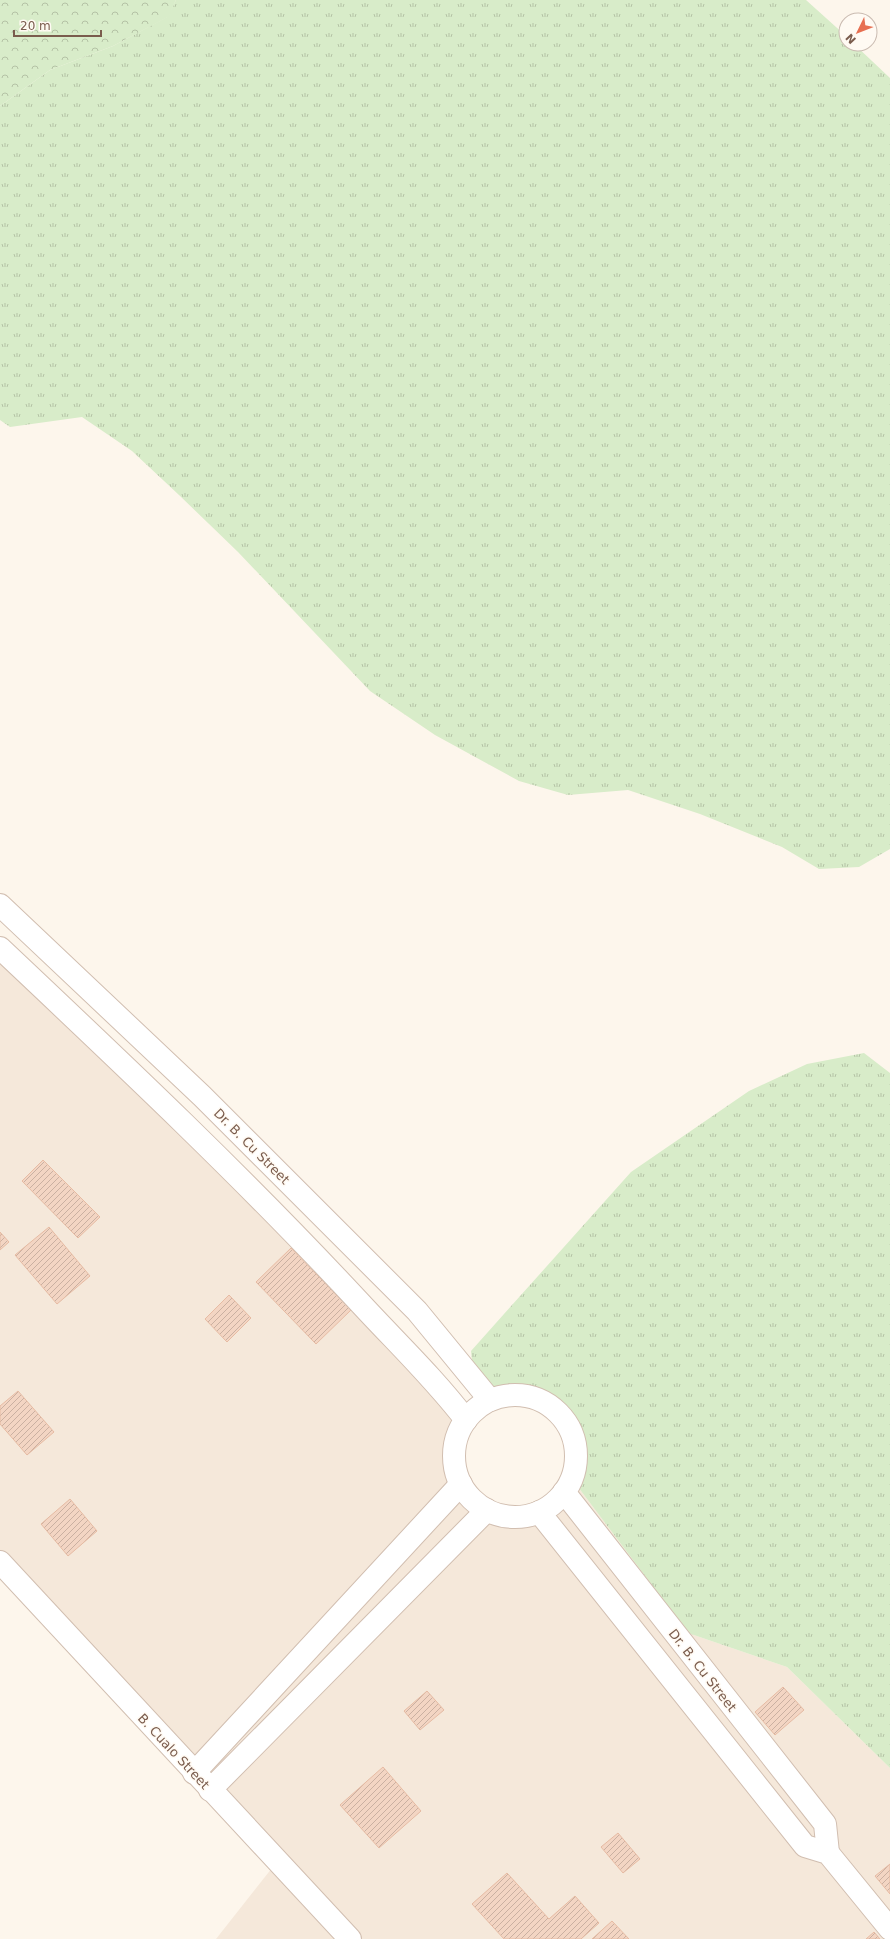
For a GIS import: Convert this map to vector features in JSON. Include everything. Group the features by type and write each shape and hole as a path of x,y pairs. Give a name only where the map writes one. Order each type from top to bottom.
{"street":[{"name":"Dr. B. Cu Street","path":"0,905 202,1096 417,1311 490,1400"},
{"path":"0,948 188,1127 313,1252 442,1389 466,1420"},
{"path":"522,1395 551,1407 563,1418 573,1440 576,1463 572,1479 564,1492 553,1504 539,1512 520,1517 508,1517 487,1510 476,1503 461,1484 455,1465 454,1449 458,1434 466,1420 477,1408 490,1400 506,1396 522,1395"},
{"path":"194,1773 461,1484"},
{"name":"Dr. B. Cu Street","path":"564,1492 825,1824 828,1853"},
{"path":"210,1790 487,1510"},
{"path":"539,1512 805,1846 828,1853 890,1929"},
{"name":"B. Cualo Street","path":"0,1562 194,1773 350,1939"}],"shaded area":[{"path":"0,948 442,1389 477,1408 466,1420 458,1433 454,1449 455,1465 461,1484 467,1494 508,1517 532,1515 553,1504 572,1479 688,1633 787,1667 890,1768 890,1939 216,1939 272,1868 0,1562"}],"green space":[{"path":"0,0 176,0 168,17 113,46 50,70 0,106"},
{"path":"176,0 806,0 838,29 838,52 862,52 890,78 890,849 859,867 819,869 782,847 700,814 628,790 568,795 519,781 435,735 370,691 238,552 132,451 82,417 10,427 0,420 0,106 50,70 113,46 167,17"},
{"path":"864,1053 890,1073 890,1768 787,1667 688,1633 572,1479 575,1456 571,1437 563,1420 551,1407 536,1399 518,1396 498,1399 477,1408 471,1351 631,1172 749,1091 807,1064"}],"building":[{"path":"43,1160 100,1217 78,1238 22,1181"},
{"path":"49,1227 90,1276 57,1304 15,1255"},
{"path":"0,1232 9,1242 0,1250"},
{"path":"291,1248 351,1310 316,1344 256,1282"},
{"path":"229,1295 251,1318 227,1342 205,1319"},
{"path":"18,1391 54,1432 27,1455 0,1424 0,1406"},
{"path":"70,1499 97,1531 68,1556 41,1524"},
{"path":"783,1687 804,1710 775,1735 755,1712"},
{"path":"427,1691 444,1710 420,1730 404,1711"},
{"path":"383,1767 421,1811 379,1848 340,1805"},
{"path":"618,1833 640,1859 623,1873 601,1847"},
{"path":"890,1864 890,1894 875,1876"},
{"path":"507,1873 549,1919 575,1896 599,1923 581,1939 504,1939 472,1904"},
{"path":"612,1921 629,1939 592,1939"},
{"path":"874,1932 880,1939 866,1939"}]}
